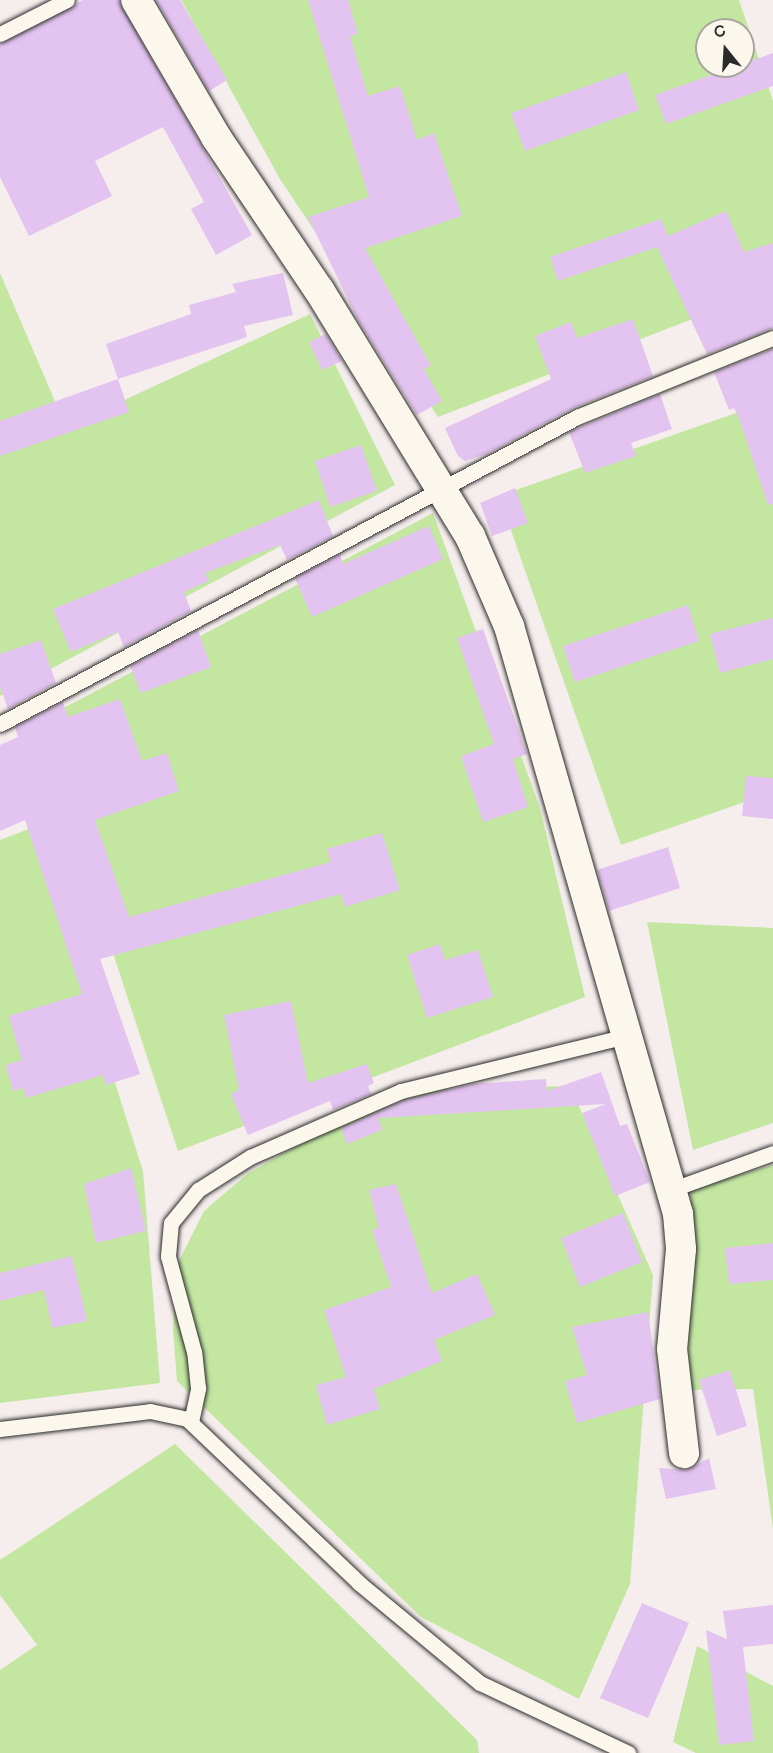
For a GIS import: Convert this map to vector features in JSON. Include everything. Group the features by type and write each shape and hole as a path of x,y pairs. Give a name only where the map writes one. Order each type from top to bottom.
{"street":[{"path":"136,0 216,137 470,536 509,626 626,1036 673,1189 681,1249 672,1349 684,1453"}],"lane":[{"path":"0,34 67,0"},
{"path":"0,724 440,486 577,417 773,338"},
{"path":"191,1422 198,1388 194,1352 168,1256 171,1223 198,1190 250,1157 401,1091 626,1036"},
{"path":"673,1189 773,1154"},
{"path":"0,1429 150,1412 191,1422 360,1583 480,1683 628,1753"}],"green space":[{"path":"181,0 739,0 745,18 695,18 695,78 755,78 755,48 773,101 773,288 438,417 280,179"},
{"path":"0,273 66,427 310,314 395,485 0,696"},
{"path":"773,400 773,792 621,845 499,496"},
{"path":"433,513 540,808 585,997 178,1151 37,722"},
{"path":"34,827 143,1171 160,1383 0,1403 0,840"},
{"path":"647,922 773,928 773,1123 693,1150"},
{"path":"570,1086 653,1275 630,1584 579,1699 421,1617 177,1381 173,1330 177,1265 204,1211 247,1174 323,1131 432,1090"},
{"path":"773,1165 773,1529 753,1389 688,1390 691,1188"},
{"path":"175,1444 477,1740 479,1753 0,1753 0,1670 37,1645 0,1595 0,1560"},
{"path":"697,1646 773,1686 773,1753 696,1753 673,1742"}],"building":[{"path":"83,0 119,0 252,235 216,255 191,209 204,202 163,127 95,161 112,196 29,236 0,177 0,44"},
{"path":"156,0 180,0 227,80 209,91"},
{"path":"308,0 348,0 358,34 350,36 368,96 400,86 417,140 434,133 462,216 365,248 431,366 424,369 442,401 417,415 358,320 308,217 369,197"},
{"path":"773,53 773,86 666,124 655,95 703,78 755,78 755,59"},
{"path":"626,72 639,110 525,151 511,113"},
{"path":"726,211 744,252 773,243 773,328 707,354 657,247 558,281 550,257 661,219 668,236"},
{"path":"283,273 293,315 244,326 247,337 118,379 106,344 191,314 189,305 236,292 232,284"},
{"path":"633,319 653,376 573,408 487,454 465,461 458,456 445,428 551,379 535,336 571,322 577,338"},
{"path":"326,334 342,361 322,370 309,342"},
{"path":"773,349 773,504 768,505 739,418 734,408 729,410 714,372"},
{"path":"118,379 129,412 0,456 0,421"},
{"path":"660,394 672,429 631,443 636,456 585,473 569,432"},
{"path":"361,445 377,491 330,507 315,461"},
{"path":"515,488 528,523 492,536 480,503"},
{"path":"319,500 333,536 287,560 280,545 205,573 209,581 184,592 191,611 124,647 118,632 71,652 53,609"},
{"path":"429,526 443,559 312,617 295,578 340,554 343,564"},
{"path":"688,605 699,641 575,682 563,646"},
{"path":"773,618 773,659 720,673 710,634"},
{"path":"483,629 527,754 513,759 528,807 483,822 461,756 494,744 457,638"},
{"path":"198,630 211,667 141,693 130,666"},
{"path":"41,640 56,683 8,709 0,686 0,654"},
{"path":"120,699 142,761 167,753 179,791 95,820 129,917 331,862 327,849 382,833 400,890 345,907 341,894 100,959 140,1074 106,1085 103,1075 26,1098 23,1088 13,1091 6,1065 22,1060 9,1016 82,994 25,820 0,831 0,745 18,737 15,727 63,702 68,717"},
{"path":"746,776 773,778 773,819 742,816"},
{"path":"668,847 680,888 609,911 597,870"},
{"path":"440,944 445,960 478,950 493,997 427,1018 407,955"},
{"path":"291,1001 308,1083 367,1064 374,1083 368,1086 371,1094 333,1110 330,1101 248,1135 231,1094 239,1090 224,1015"},
{"path":"601,1072 620,1126 627,1124 650,1182 615,1196 582,1113 606,1104 378,1118 382,1130 347,1144 341,1128 404,1100 472,1084 546,1079 547,1091"},
{"path":"131,1168 146,1231 96,1243 84,1184"},
{"path":"396,1184 432,1293 477,1274 495,1315 434,1340 442,1361 374,1389 380,1409 327,1425 316,1385 346,1377 324,1310 391,1287 372,1230 379,1228 369,1190"},
{"path":"623,1213 642,1262 580,1287 561,1238"},
{"path":"773,1243 773,1280 729,1284 725,1248"},
{"path":"72,1256 87,1321 52,1328 44,1290 0,1301 0,1273"},
{"path":"648,1312 660,1399 577,1423 565,1381 587,1375 572,1327"},
{"path":"730,1370 747,1426 717,1436 699,1380"},
{"path":"709,1458 716,1489 666,1499 659,1468 687,1470"},
{"path":"642,1603 689,1623 648,1718 600,1698"},
{"path":"773,1605 773,1644 743,1647 754,1741 719,1745 706,1630 727,1639 723,1611"}]}
